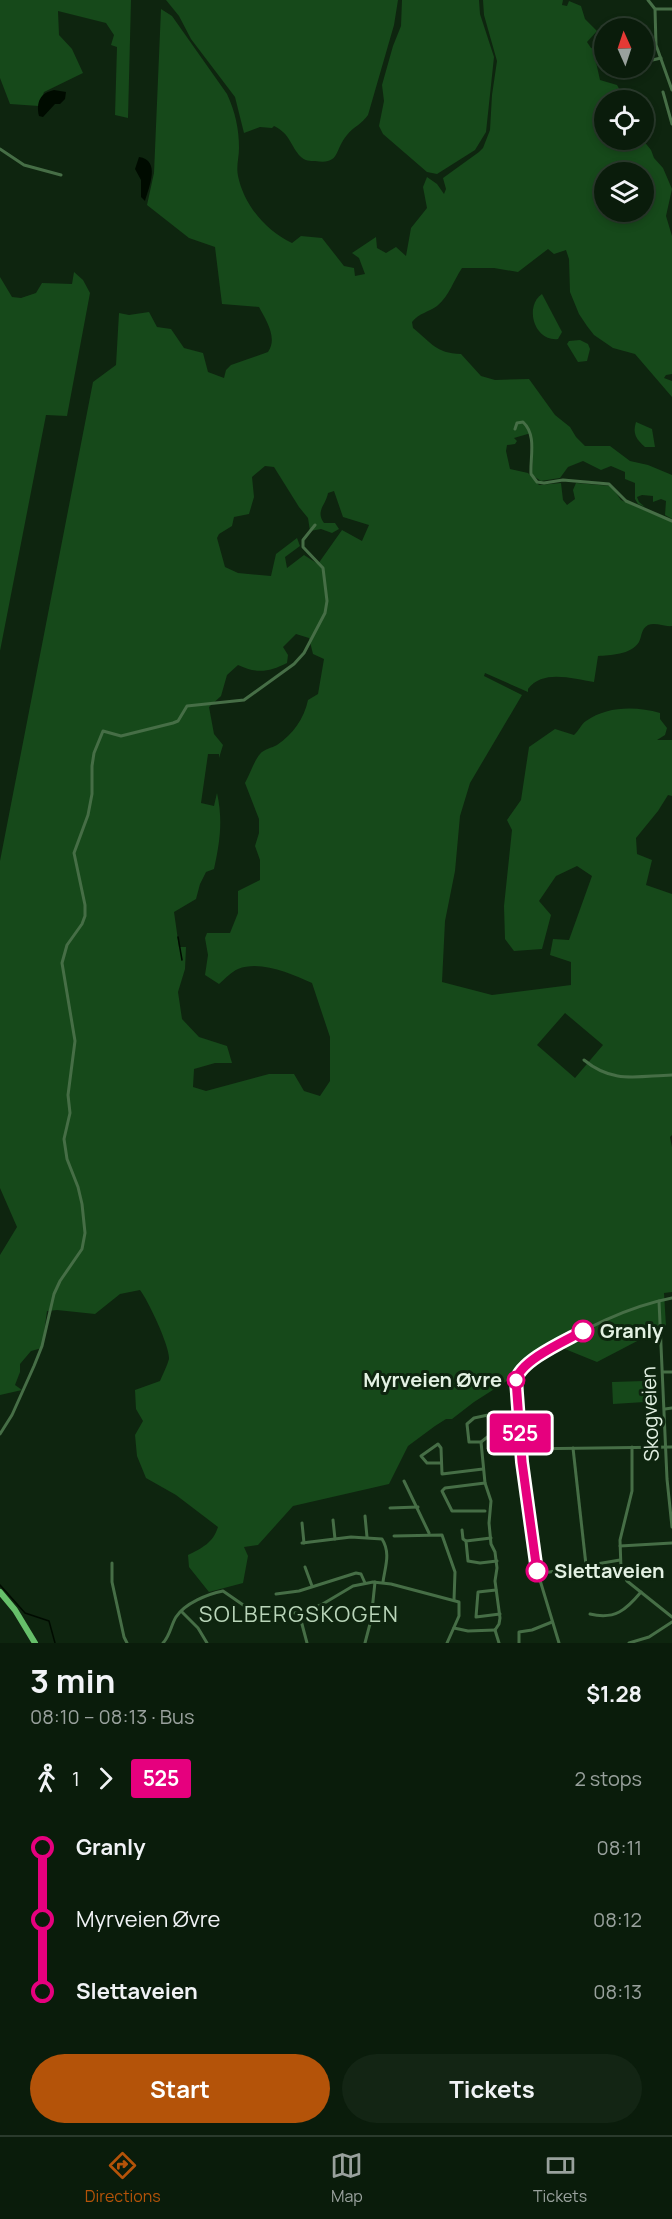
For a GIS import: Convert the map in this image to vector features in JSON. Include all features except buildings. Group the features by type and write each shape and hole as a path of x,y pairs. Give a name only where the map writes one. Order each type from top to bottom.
{"main road":[{"path":"0,1592 15,1610 35,1643"}],"street":[{"path":"648,0 656,9 655,42 672,90"},
{"path":"656,9 672,9"},
{"path":"654,60 661,58"},
{"path":"663,92 672,124"},
{"path":"0,149 24,165 61,175"},
{"path":"515,429 517,423 524,422 528,429 532,449 531,474 537,482 563,480 609,484 626,501 672,521"},
{"path":"0,1434 12,1415 42,1346 50,1307 60,1281 82,1249 84,1233 82,1204 67,1159 64,1139 70,1113 68,1095 75,1041 62,963 67,945 85,916 85,905 74,853 88,815 92,794 94,753 104,731 117,735 129,735 152,726 178,721 187,706 244,700 300,659 326,613 323,568 303,548 303,540 315,525"},
{"path":"584,1060 608,1075 636,1077 672,1075"},
{"path":"559,1643 532,1548 515,1388 516,1377 521,1370 553,1348 597,1324 659,1300 672,1298"},
{"name":"Skogveien","path":"659,1300 672,1527"},
{"path":"663,1372 672,1372"},
{"path":"665,1409 672,1408"},
{"path":"488,1415 490,1435 481,1442 469,1442 466,1424 474,1418 488,1415"},
{"path":"454,1628 468,1631 495,1630 500,1624 496,1590 497,1561 491,1538 491,1501 485,1482 481,1442"},
{"path":"440,1463 427,1463 422,1456 438,1444 441,1448 442,1474 483,1469"},
{"path":"632,1447 632,1491 619,1546 623,1575 672,1617"},
{"path":"521,1449 672,1447"},
{"path":"573,1448 586,1565"},
{"path":"404,1481 418,1506 429,1534"},
{"path":"485,1482 445,1488 442,1491 452,1511 485,1511"},
{"path":"390,1508 418,1506"},
{"path":"365,1516 367,1537"},
{"path":"333,1520 335,1539"},
{"path":"302,1524 303,1543 335,1539 380,1538 384,1542 387,1559 383,1582"},
{"path":"462,1530 463,1539 466,1541 468,1561 480,1563 497,1561"},
{"path":"394,1536 442,1534 456,1572 454,1600"},
{"path":"466,1541 491,1538"},
{"path":"619,1546 672,1543"},
{"path":"538,1575 620,1560"},
{"path":"112,1563 112,1582 127,1643"},
{"path":"305,1567 312,1586"},
{"path":"276,1594 291,1593 357,1573 363,1576 365,1583"},
{"path":"365,1643 371,1620 375,1582"},
{"path":"163,1643 176,1616 203,1598 223,1591 253,1611 299,1613 321,1605 346,1589 375,1582 383,1582 459,1602 461,1606 447,1643"},
{"path":"496,1590 478,1592 476,1617 500,1614"},
{"path":"590,1614 606,1617 615,1614 626,1609 641,1592"},
{"path":"181,1612 194,1624 207,1643"},
{"path":"299,1613 307,1643"},
{"path":"519,1643 519,1632 532,1630 552,1622"},
{"path":"629,1643 649,1636 672,1622"},
{"path":"495,1630 499,1643"}],"green space":[{"path":"0,0 131,0 128,118 115,115 117,47 111,45 114,35 106,23 58,11 59,35 72,49 83,73 44,92 39,106 10,104 0,78"},
{"path":"166,0 398,0 394,25 368,115 347,135 336,155 329,161 323,162 303,158 297,153 287,136 274,126 272,128 260,127 244,133 235,97 191,39 179,16"},
{"path":"402,0 479,0 480,14 494,57 486,132 475,150 437,174 427,172 383,134 379,126 384,101 382,85 401,26"},
{"path":"483,0 563,0 562,5 567,6 569,1 581,6 585,19 594,28 594,34 587,42 594,48 594,78 617,85 620,90 594,90 594,150 651,150 654,158 663,168 672,189 666,216 672,236 672,374 664,378 672,381 672,397 635,354 613,348 594,335 587,326 570,292 569,259 566,250 554,254 548,249 518,272 494,268 462,268 445,297 437,306 415,319 412,322 413,328 439,349 461,354 481,376 495,380 529,379 555,415 570,427 585,446 610,446 630,461 648,465 672,475 672,519 665,515 666,501 661,499 653,502 653,496 642,495 637,497 645,507 638,504 635,499 635,483 625,479 625,472 611,466 601,470 583,461 568,467 560,478 541,481 532,475 531,433 514,438 517,441 515,444 507,445 506,451 510,469 528,473 539,485 561,483 563,500 567,505 575,499 573,490 576,483 611,486 621,500 672,522 672,626 648,625 639,642 631,650 620,654 598,656 594,682 550,677 534,683 528,692 485,673 484,676 522,695 470,783 460,816 455,871 445,921 442,982 492,995 571,985 571,962 550,955 553,939 569,940 592,876 577,866 556,876 539,901 551,915 542,949 514,951 505,939 504,906 512,830 507,820 521,800 529,747 555,729 574,735 586,721 603,712 632,708 660,713 660,719 667,728 665,735 657,740 672,740 672,796 668,795 636,838 637,854 652,860 646,885 672,894 672,1135 670,1137 672,1147 672,1292 664,1293 666,1326 597,1362 560,1347 474,1402 452,1419 446,1419 435,1426 408,1446 389,1484 293,1506 258,1545 244,1547 248,1556 243,1583 209,1592 189,1567 188,1555 210,1541 218,1527 176,1495 146,1478 137,1456 135,1435 143,1421 136,1409 135,1390 160,1381 169,1359 158,1324 140,1290 120,1294 95,1314 47,1311 42,1348 31,1351 20,1364 20,1372 15,1385 22,1390 0,1395 0,1255 17,1227 0,1188 0,861 93,382 116,365 119,313 129,315 149,312 157,327 171,329 184,348 203,353 208,372 224,378 226,370 231,365 268,352 271,347 270,329 259,307 222,304 215,247 189,238 147,205 154,173 161,9 172,16 227,94 238,134 238,176 251,207 273,232 292,243 301,236 322,238 344,266 354,268 355,276 365,274 359,258 352,253 376,237 377,248 386,253 396,247 406,256 411,228 427,208 423,187 427,177 437,184 444,194 446,189 443,178 483,148 490,130 497,61 484,15","holes":["265,466 274,467 308,518 310,531 321,529 332,533 339,529 335,523 324,523 321,515 328,493 334,491 343,517 369,525 362,541 342,530 318,564 304,555 287,568 285,557 300,546 297,538 276,554 271,576 238,573 225,567 217,538 219,534 232,526 234,517 249,514 254,497 252,477","296,634 309,638 313,654 324,659 318,694 308,700 301,720 288,736 260,754 245,783 259,819 259,833 255,846 260,860 260,880 238,891 238,913 230,933 207,933 205,938 208,955 205,975 219,984 238,969 256,966 276,969 312,983 330,1037 330,1081 320,1096 304,1091 294,1074 269,1074 206,1091 193,1087 194,1069 215,1063 232,1063 227,1046 199,1037 182,1019 178,992 185,969 186,947 179,947 174,912 196,899 206,872 214,869 218,850 220,822 217,793 214,806 201,803 208,754 219,754 219,758 223,745 214,734 209,707 221,696 227,675 238,665 251,670 263,671 287,663 288,655 283,647","565,1013 603,1045 575,1078 537,1045"]},
{"path":"74,272 83,280 90,293 67,416 46,415 0,651 0,277 12,297 21,298 36,293 42,283 72,284"},
{"path":"542,294 562,332 558,339 543,335 534,322 534,307"},
{"path":"580,340 588,344 590,349 587,361 578,362 567,344 569,341"},
{"path":"636,422 652,429 655,447 645,447 638,439 635,433"},
{"path":"644,1381 645,1402 613,1404 612,1382"}],"shaded area":[{"path":"54,90 66,92 65,99 60,104 55,104 43,117 39,116 40,99 45,93"},
{"path":"139,157 146,159 152,169 151,182 145,201 141,197 141,180 135,169"}],"waterway":[{"path":"178,937 182,960"},
{"path":"0,1585 25,1613 49,1621 55,1643"}],"bus line":[{"name":"525","path":"537,1571 532,1548 522,1462 516,1380 518,1372 527,1364 583,1331"}],"place":[{"name":"Granly","path":"583,1331"},
{"name":"Myrveien Øvre","path":"516,1380"},
{"name":"Slettaveien","path":"537,1571"}],"district":[{"name":"SOLBERGSKOGEN","path":"299,1614"}]}
